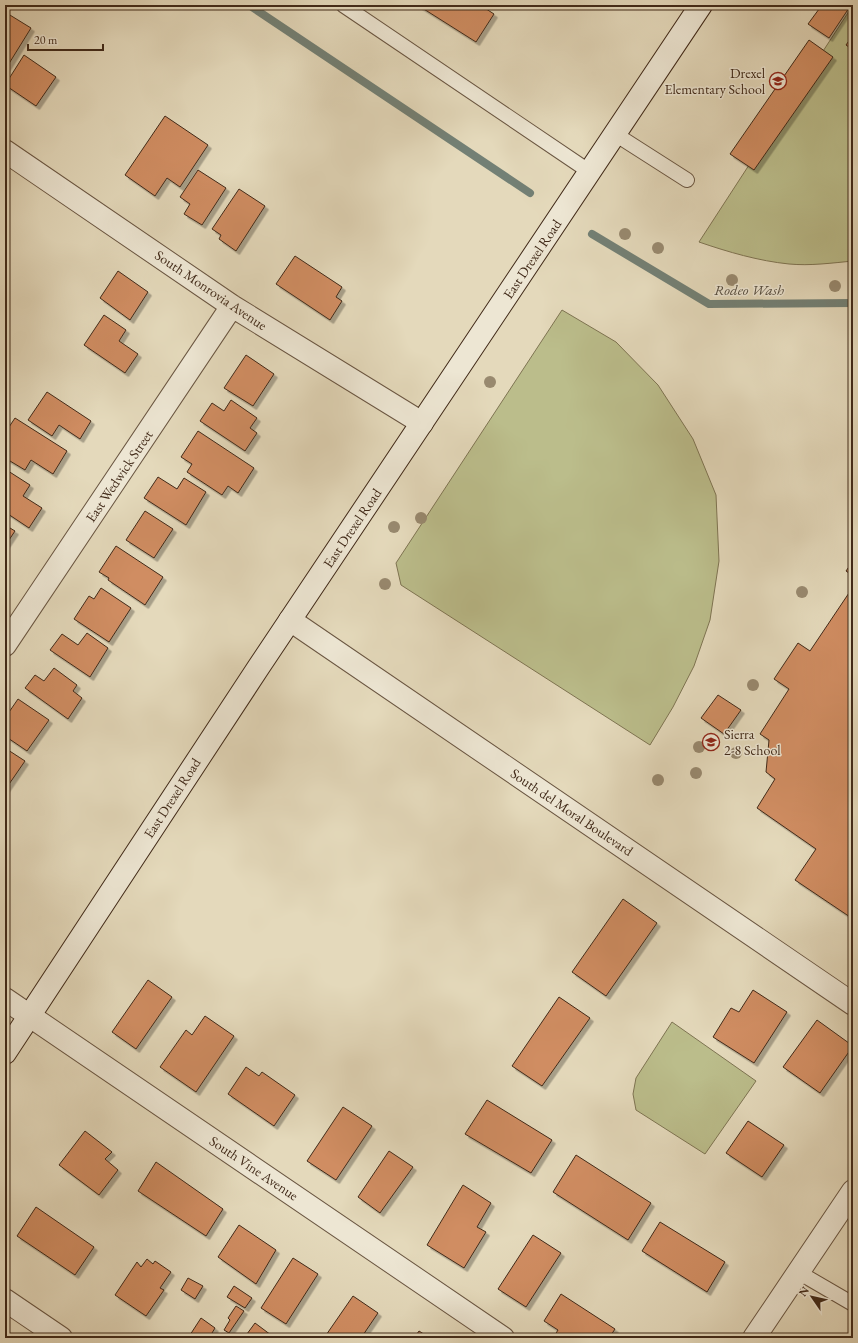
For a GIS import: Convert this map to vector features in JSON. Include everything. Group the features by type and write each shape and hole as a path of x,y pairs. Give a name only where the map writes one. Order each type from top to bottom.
{"street":[{"name":"East Drexel Road","path":"5,1053 290,620 701,5"},
{"name":"South Monrovia Avenue","path":"5,151 232,306 422,423"},
{"name":"East Wedwick Street","path":"5,645 232,306"},
{"name":"South del Moral Boulevard","path":"290,620 853,1004"},
{"name":"South Vine Avenue","path":"5,999 502,1338"},
{"path":"754,1338 853,1191"},
{"path":"5,1300 61,1338"}],"lane":[{"path":"343,5 590,172"},
{"path":"615,134 687,180"},
{"path":"798,1272 853,1304"}],"green space":[{"path":"853,5 853,261 797,265 766,261 744,256 699,242"},
{"path":"562,310 616,342 658,385 693,439 716,495 719,561 710,620 694,666 673,707 650,745 401,585 396,563"},
{"path":"672,1022 756,1081 705,1154 636,1110 633,1094 636,1078"}],"building":[{"path":"480,5 494,14 476,42 419,6"},
{"path":"822,5 851,5 829,38 808,24"},
{"path":"5,12 31,28 5,70"},
{"path":"853,35 853,50 846,45"},
{"path":"809,40 833,57 754,170 730,154"},
{"path":"24,55 56,77 36,106 5,85"},
{"path":"165,116 208,145 180,187 167,178 155,196 125,175"},
{"path":"198,170 226,188 202,225 184,214 190,204 180,197"},
{"path":"239,189 265,206 236,251 219,239 221,235 212,229"},
{"path":"295,256 342,287 336,297 342,301 330,320 276,284"},
{"path":"118,271 148,292 130,320 100,298"},
{"path":"104,315 126,330 119,341 138,354 125,373 84,345"},
{"path":"246,355 274,374 253,406 224,388"},
{"path":"47,392 91,421 80,439 59,425 52,436 28,420"},
{"path":"231,400 257,418 250,428 257,433 245,451 200,421 212,403 224,411"},
{"path":"15,418 67,451 53,474 31,460 25,470 5,458 5,433"},
{"path":"198,431 254,468 238,493 228,486 222,495 187,472 192,464 181,457"},
{"path":"5,469 30,485 23,496 42,508 29,528 5,512"},
{"path":"158,477 177,489 184,478 206,492 186,525 144,498"},
{"path":"145,511 173,529 154,558 126,540"},
{"path":"5,525 15,531 5,546"},
{"path":"116,546 163,577 145,605 108,580 109,578 99,572"},
{"path":"853,561 853,576 846,571"},
{"path":"853,587 853,919 795,880 816,849 757,808 775,779 766,772 769,740 760,734 789,689 774,679 798,643 810,651"},
{"path":"101,588 131,608 109,642 74,619 89,596 94,599"},
{"path":"87,633 108,648 90,677 50,650 62,634 78,645"},
{"path":"54,668 77,685 73,691 82,698 68,719 25,688 35,675 44,681"},
{"path":"718,695 741,710 724,734 701,718"},
{"path":"18,699 49,720 27,751 5,736 5,718"},
{"path":"5,748 25,761 5,790"},
{"path":"623,899 657,923 606,996 572,972"},
{"path":"148,980 172,997 136,1049 112,1032"},
{"path":"753,990 787,1012 754,1063 713,1037 731,1008 739,1012"},
{"path":"559,997 590,1018 542,1086 512,1066"},
{"path":"205,1016 234,1036 196,1092 160,1067 186,1030 192,1035"},
{"path":"817,1020 853,1046 820,1093 783,1067"},
{"path":"246,1067 259,1076 262,1072 295,1095 274,1126 228,1094"},
{"path":"487,1100 552,1140 531,1173 465,1134"},
{"path":"343,1107 372,1126 336,1180 307,1161"},
{"path":"748,1121 784,1145 762,1177 726,1153"},
{"path":"85,1131 112,1152 105,1159 118,1170 99,1195 59,1165"},
{"path":"389,1151 413,1167 380,1213 358,1197"},
{"path":"576,1155 651,1203 628,1240 553,1192"},
{"path":"156,1162 223,1209 206,1236 138,1191"},
{"path":"463,1185 491,1203 477,1227 486,1232 464,1268 427,1245"},
{"path":"36,1207 94,1247 75,1275 17,1236"},
{"path":"660,1222 725,1262 707,1292 642,1251"},
{"path":"239,1225 276,1250 256,1284 218,1257"},
{"path":"533,1235 561,1253 526,1307 498,1289"},
{"path":"293,1258 318,1274 286,1324 261,1308"},
{"path":"147,1259 153,1264 155,1261 171,1272 160,1288 164,1290 146,1316 115,1295 137,1262 141,1267"},
{"path":"188,1278 203,1286 195,1299 181,1290"},
{"path":"234,1286 252,1298 245,1308 227,1297"},
{"path":"561,1294 615,1329 609,1338 553,1338 558,1330 544,1321"},
{"path":"353,1296 378,1313 361,1338 324,1338"},
{"path":"236,1306 244,1311 229,1333 224,1330 230,1320 228,1318"},
{"path":"201,1318 215,1328 209,1338 188,1338"},
{"path":"255,1323 275,1338 244,1338"},
{"path":"419,1331 430,1338 414,1338"}],"waterway":[{"path":"249,5 530,193"},
{"name":"Rodeo Wash","path":"592,234 709,304 853,303"}],"place":[{"name":"Drexel Elementary School","path":"778,81"},
{"name":"Sierra 2-8 School","path":"711,742"}]}
